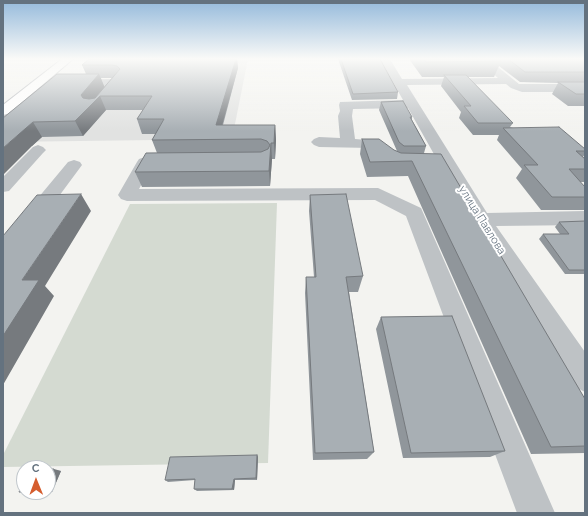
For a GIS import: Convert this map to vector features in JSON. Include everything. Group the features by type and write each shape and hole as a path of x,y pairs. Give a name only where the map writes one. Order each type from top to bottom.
{"main road":[{"path":"3,111 37,83"}],"street":[{"path":"95,108 117,83"},
{"name":"улица Павлова","path":"400,83 412,104 439,162 481,220 585,378"},
{"path":"511,83 522,88 585,88"},
{"path":"348,143 345,116 347,111 345,105 412,104"},
{"path":"319,142 375,144 397,161 404,161"},
{"path":"3,187 38,150"},
{"path":"176,162 145,162 127,195 378,194 414,212 536,513"},
{"path":"3,255 74,164"},
{"path":"481,220 585,218"}],"shaded area":[{"path":"59,83 243,83 232,139 3,142 3,130"},
{"path":"277,203 268,463 56,466 56,460 16,460 16,467 3,467 3,455 130,204"}],"building":[{"path":"46,83 91,83 81,95 83,98 95,98 108,83 229,83 216,125 275,125 274,143 271,143 269,171 135,172 146,153 261,152 268,149 270,145 267,141 261,139 152,140 164,119 137,119 152,96 100,96 75,121 33,122 3,148 3,118"},
{"path":"349,83 393,83 398,92 353,94"},
{"path":"451,83 474,83 513,123 478,123 464,106 471,106"},
{"path":"560,83 585,83 585,94 576,94"},
{"path":"403,101 426,146 404,146 399,142 381,102"},
{"path":"559,127 585,149 585,151 576,151 585,159 585,169 569,169 585,187 585,197 552,197 524,165 538,165 503,128"},
{"path":"362,139 379,139 394,150 401,153 441,154 585,399 585,446 551,447 412,161 370,162"},
{"path":"81,194 22,280 39,280 3,336 3,236 37,195"},
{"path":"346,194 363,276 346,277 374,452 315,453 306,277 316,277 310,195"},
{"path":"585,221 585,270 569,270 543,234 569,234 559,222"},
{"path":"452,316 505,451 411,453 381,317"},
{"path":"257,455 256,478 234,479 232,489 194,489 195,479 165,480 170,457"}]}
